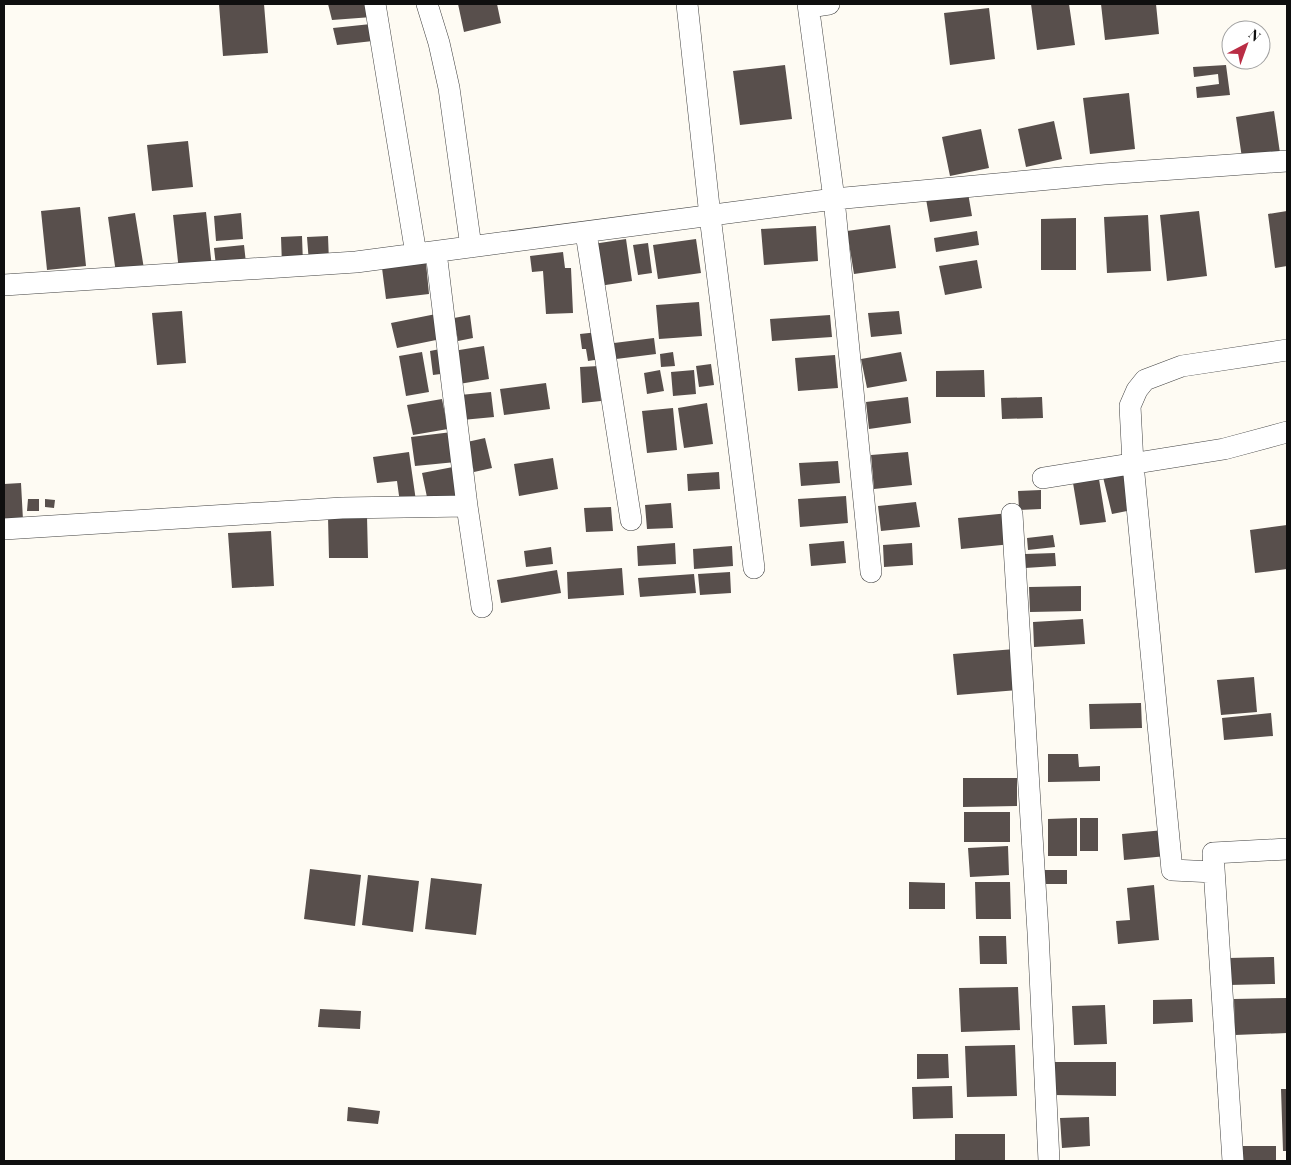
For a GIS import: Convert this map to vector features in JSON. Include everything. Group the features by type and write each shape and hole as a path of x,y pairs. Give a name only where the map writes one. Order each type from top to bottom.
{"street":[{"path":"374,4 426,253 482,607"},
{"path":"427,4 439,43 449,88 471,247"},
{"path":"687,4 710,216 754,568"},
{"path":"816,5 871,572"},
{"path":"4,285 356,262 834,199 1104,174 1287,161"},
{"path":"586,232 631,520"},
{"path":"1214,872 1172,870 1133,464 1130,406 1137,390 1145,380 1182,366 1287,350"},
{"path":"1043,478 1224,449 1287,432"},
{"path":"4,529 342,508 467,506"},
{"path":"1012,514 1038,932 1049,1161"},
{"path":"1233,1161 1213,853 1287,848"}],"building":[{"path":"219,4 264,4 268,53 223,56"},
{"path":"328,4 371,4 372,17 332,20"},
{"path":"458,4 497,4 501,23 464,32"},
{"path":"1031,4 1069,4 1075,45 1037,50"},
{"path":"1101,4 1156,4 1159,34 1105,40"},
{"path":"989,8 995,59 950,65 944,13"},
{"path":"371,24 373,41 337,45 333,28"},
{"path":"785,65 792,119 740,125 733,71"},
{"path":"1221,65 1221,70 1227,70 1230,95 1197,98 1196,87 1219,84 1218,74 1194,77 1193,67"},
{"path":"1129,93 1135,149 1090,154 1083,98"},
{"path":"1274,111 1280,153 1242,158 1236,117"},
{"path":"1054,121 1062,159 1026,167 1018,129"},
{"path":"981,129 989,168 950,176 942,137"},
{"path":"188,141 193,187 152,191 147,145"},
{"path":"968,193 972,216 930,222 926,199"},
{"path":"80,207 86,266 47,270 41,211"},
{"path":"1199,211 1207,276 1167,281 1160,215"},
{"path":"1287,211 1287,266 1275,268 1268,214"},
{"path":"206,212 212,268 179,271 173,215"},
{"path":"135,213 144,269 116,273 108,217"},
{"path":"241,213 243,239 216,241 214,216"},
{"path":"1148,215 1151,271 1107,273 1104,217"},
{"path":"1076,218 1076,270 1041,270 1041,219"},
{"path":"890,225 896,268 854,274 847,231"},
{"path":"816,226 818,261 764,265 761,229"},
{"path":"977,231 979,245 936,252 934,238"},
{"path":"302,236 303,264 282,265 281,237"},
{"path":"328,236 329,262 309,263 307,237"},
{"path":"626,239 632,281 599,286 593,244"},
{"path":"696,239 701,273 658,279 653,245"},
{"path":"648,243 652,273 638,275 633,245"},
{"path":"244,245 246,263 216,266 214,248"},
{"path":"563,252 565,268 571,268 573,313 546,314 543,271 532,272 530,256"},
{"path":"977,260 982,288 945,295 939,266"},
{"path":"426,263 429,294 386,299 382,268"},
{"path":"699,302 702,336 659,339 656,305"},
{"path":"182,311 186,363 157,365 152,313"},
{"path":"899,311 902,334 871,337 868,313"},
{"path":"436,314 441,339 397,348 391,323"},
{"path":"470,315 473,338 458,341 454,318"},
{"path":"830,315 832,337 772,341 770,319"},
{"path":"598,332 601,359 588,361 586,349 582,349 580,334"},
{"path":"654,338 656,354 616,359 614,343"},
{"path":"484,346 489,379 459,384 453,351"},
{"path":"445,348 448,373 433,375 430,351"},
{"path":"422,352 429,392 406,396 399,356"},
{"path":"673,352 675,366 661,367 660,354"},
{"path":"901,352 907,381 867,388 861,359"},
{"path":"835,355 838,388 798,391 795,358"},
{"path":"711,364 714,385 699,387 696,366"},
{"path":"599,366 601,401 582,403 580,367"},
{"path":"660,370 664,391 647,394 644,373"},
{"path":"694,370 696,394 673,396 671,372"},
{"path":"984,370 985,397 936,397 936,371"},
{"path":"546,383 550,409 504,415 500,389"},
{"path":"491,392 494,417 462,420 460,395"},
{"path":"908,397 911,423 869,429 866,402"},
{"path":"1042,397 1043,418 1002,419 1001,398"},
{"path":"442,399 448,429 413,435 407,405"},
{"path":"707,403 713,444 684,448 678,408"},
{"path":"673,408 677,450 647,453 642,411"},
{"path":"452,432 456,462 415,466 411,437"},
{"path":"485,438 492,468 474,472 467,442"},
{"path":"409,452 416,501 400,503 397,481 377,483 373,457"},
{"path":"908,452 912,485 874,489 871,455"},
{"path":"553,458 558,489 519,496 514,464"},
{"path":"838,461 840,483 801,486 799,463"},
{"path":"453,467 459,497 428,502 422,473"},
{"path":"1128,471 1137,509 1112,514 1103,477"},
{"path":"719,472 720,489 688,491 687,474"},
{"path":"1099,479 1106,522 1080,525 1073,483"},
{"path":"21,483 23,520 4,521 4,484"},
{"path":"1041,490 1041,509 1019,510 1018,491"},
{"path":"846,496 848,523 800,527 798,499"},
{"path":"28,499 39,499 39,511 27,511"},
{"path":"45,499 55,500 54,508 45,507"},
{"path":"916,502 920,527 881,531 878,506"},
{"path":"671,503 673,528 647,529 645,505"},
{"path":"611,507 613,531 586,532 584,508"},
{"path":"1009,513 1012,544 961,549 958,518"},
{"path":"367,516 368,558 329,558 328,517"},
{"path":"1287,525 1287,569 1255,573 1250,530"},
{"path":"271,531 274,586 232,588 228,533"},
{"path":"1053,535 1055,547 1028,550 1027,538"},
{"path":"844,541 846,563 811,566 809,544"},
{"path":"675,543 676,564 638,566 637,546"},
{"path":"912,543 913,565 884,567 883,545"},
{"path":"732,546 733,566 694,569 693,549"},
{"path":"551,547 553,564 526,567 524,551"},
{"path":"1055,553 1056,566 1025,568 1025,554"},
{"path":"622,568 624,595 568,599 567,572"},
{"path":"557,570 561,593 501,603 497,580"},
{"path":"730,572 731,593 700,595 698,574"},
{"path":"694,574 696,593 640,597 638,578"},
{"path":"1081,586 1081,611 1030,612 1029,587"},
{"path":"1083,619 1085,644 1034,647 1033,622"},
{"path":"1015,649 1019,690 957,695 953,654"},
{"path":"1254,677 1257,712 1221,715 1217,680"},
{"path":"1141,703 1142,728 1090,729 1089,704"},
{"path":"1271,713 1273,736 1224,740 1222,718"},
{"path":"1048,754 1078,754 1079,767 1100,766 1100,781 1048,782"},
{"path":"963,778 1017,778 1017,806 963,807"},
{"path":"964,812 1010,812 1010,842 964,842"},
{"path":"1077,818 1077,856 1048,856 1048,819"},
{"path":"1080,818 1098,818 1098,851 1080,851"},
{"path":"1164,830 1167,856 1124,860 1122,834"},
{"path":"1008,846 1009,875 970,877 968,848"},
{"path":"310,869 361,875 355,926 304,919"},
{"path":"1036,870 1067,870 1067,884 1036,884"},
{"path":"368,875 419,881 413,932 362,925"},
{"path":"431,878 482,884 476,935 425,929"},
{"path":"909,882 945,883 945,909 909,909"},
{"path":"975,882 1010,882 1011,919 976,919"},
{"path":"1154,885 1159,940 1118,944 1116,921 1130,920 1127,888"},
{"path":"979,936 1006,936 1007,964 980,964"},
{"path":"1274,957 1275,984 1229,985 1228,958"},
{"path":"1018,987 1020,1030 961,1032 959,988"},
{"path":"1287,998 1287,1033 1235,1035 1234,999"},
{"path":"1192,999 1193,1022 1153,1024 1153,1000"},
{"path":"1105,1005 1107,1044 1074,1045 1072,1006"},
{"path":"320,1009 361,1011 360,1029 318,1027"},
{"path":"1015,1045 1017,1096 967,1097 965,1046"},
{"path":"917,1054 948,1054 949,1078 917,1079"},
{"path":"1053,1062 1116,1062 1116,1096 1053,1095"},
{"path":"952,1086 953,1118 913,1119 912,1087"},
{"path":"1281,1089 1287,1089 1287,1151 1283,1151"},
{"path":"348,1107 380,1111 378,1124 347,1121"},
{"path":"1089,1117 1090,1146 1062,1148 1060,1118"},
{"path":"955,1134 1005,1134 1005,1161 955,1161"},
{"path":"1226,1146 1276,1146 1276,1161 1226,1161"}]}
